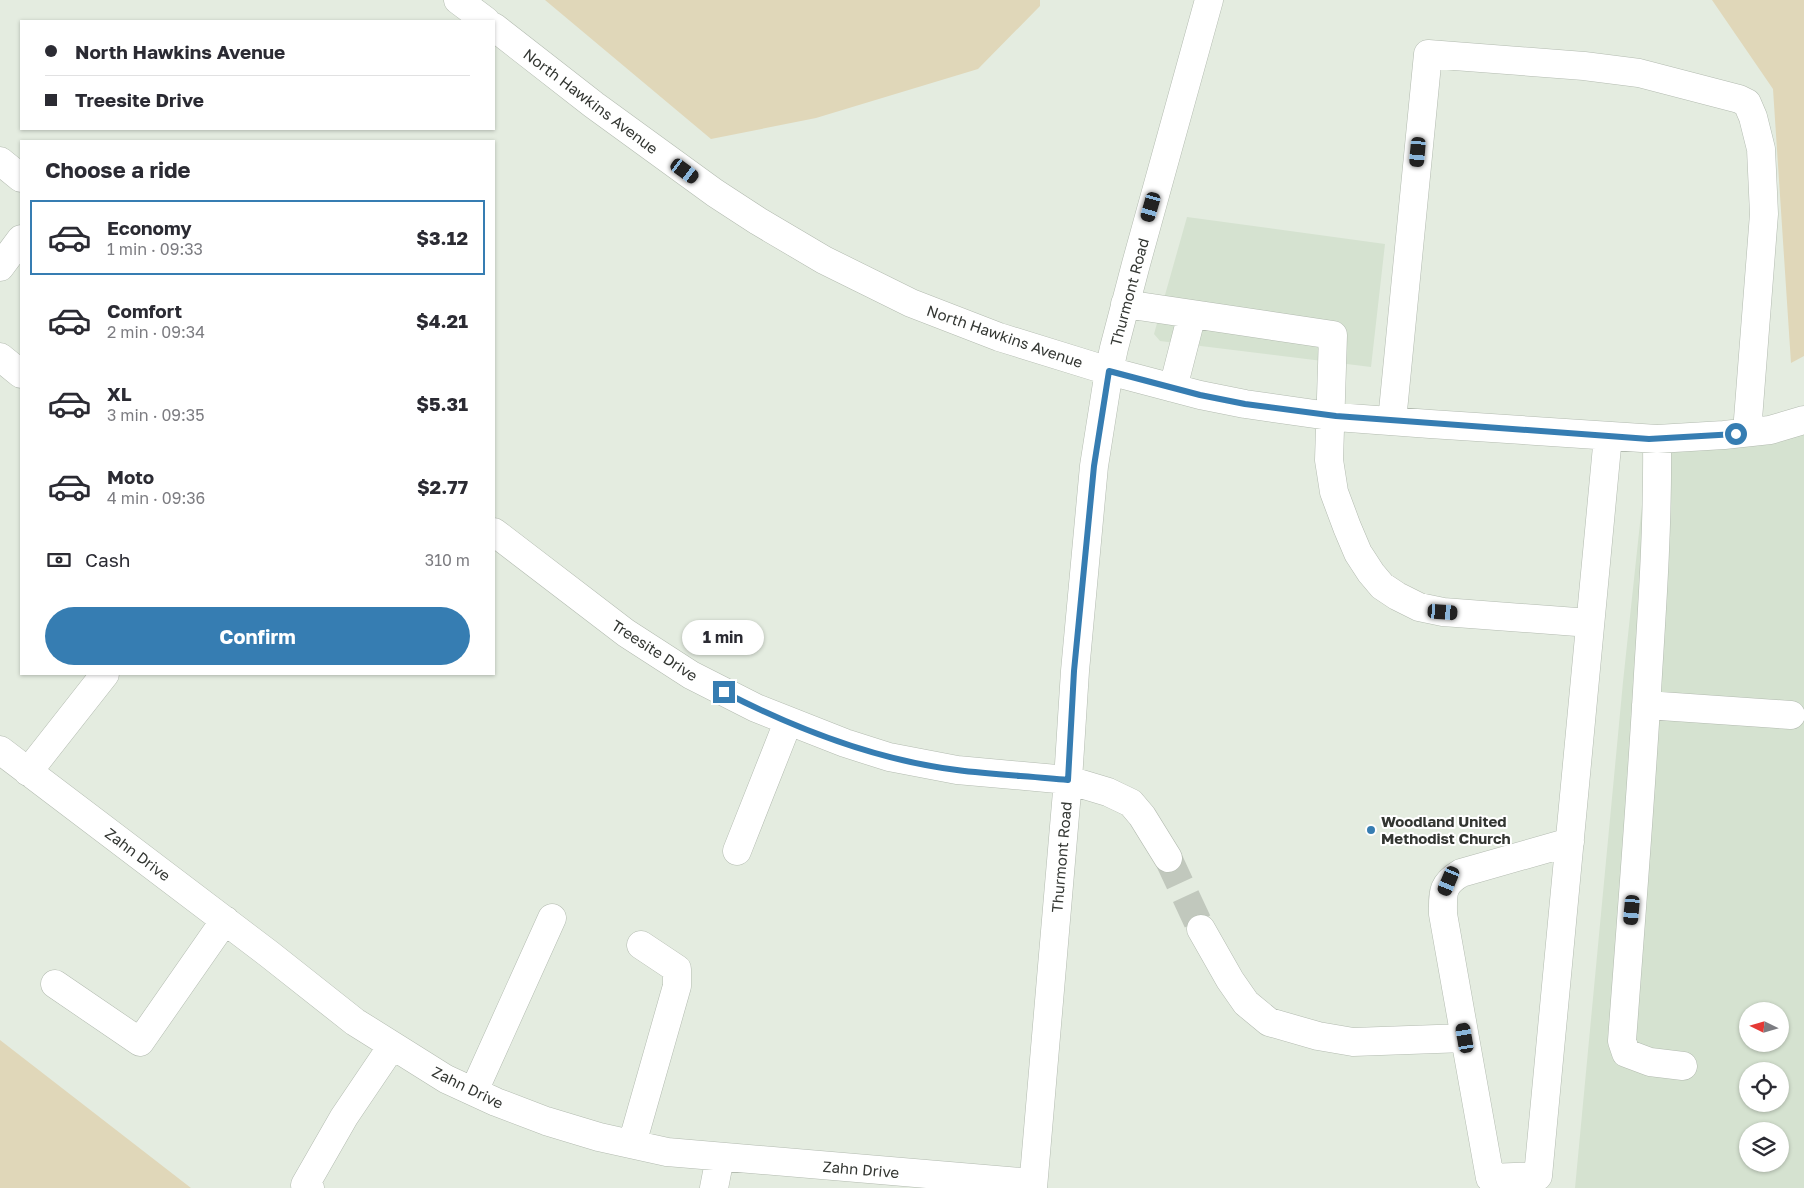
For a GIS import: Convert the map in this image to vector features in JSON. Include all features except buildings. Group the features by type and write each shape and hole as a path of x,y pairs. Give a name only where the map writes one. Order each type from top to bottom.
{"street":[{"path":"458,0 485,20"},
{"name":"Thurmont Road","path":"1033,1186 1068,780 1074,671 1094,466 1109,371 1125,304 1209,0"},
{"name":"North Hawkins Avenue","path":"495,29 594,105 715,193 758,222 824,260 911,303 999,337 1109,371 1172,388 1245,404 1330,416 1392,421 1656,439 1770,430 1804,420"},
{"path":"1392,421 1428,54 1584,66 1640,73 1739,99 1747,103 1761,149 1764,214 1747,432"},
{"path":"0,161 20,177"},
{"path":"0,267 20,240"},
{"path":"1125,304 1333,335 1329,460 1334,492 1358,553 1382,586 1419,607 1443,612 1590,623"},
{"path":"1172,388 1192,314"},
{"path":"0,357 20,373"},
{"path":"1570,842 1461,874 1449,881 1443,895 1443,914 1490,1178 1538,1176 1570,842 1608,436"},
{"path":"1656,439 1657,517 1646,705 1622,1041 1626,1053 1650,1062 1683,1066"},
{"name":"Treesite Drive","path":"495,533 626,633 691,674 756,708 845,743 908,760 957,770 1068,780 1108,792 1131,803 1142,816 1168,858"},
{"path":"28,772 104,675"},
{"path":"1646,705 1791,715"},
{"path":"737,851 788,722"},
{"name":"Zahn Drive","path":"0,750 225,920 355,1022 446,1079 474,1092 546,1121 599,1137 667,1152 720,1156 911,1180 1033,1186"},
{"path":"474,1092 552,918"},
{"path":"55,984 140,1042 225,920"},
{"path":"1201,929 1230,980 1246,1003 1269,1022 1318,1036 1353,1042 1465,1038"},
{"path":"632,1144 677,986 678,969 641,945"},
{"path":"310,1188 305,1185 344,1116 392,1046"},
{"path":"714,1188 720,1156"}],"shaded area":[{"path":"545,0 1040,0 1040,6 978,69 816,118 711,139"},
{"path":"1712,0 1804,0 1804,356 1791,363 1773,89"},
{"path":"1187,217 1385,244 1371,367 1160,341 1154,334"},
{"path":"1804,420 1804,1188 1575,1188 1623,682 1649,439"},
{"path":"0,1040 191,1188 0,1188"}],"tunnel":[{"path":"1168,858 1201,929"}],"place":[{"name":"Woodland United Methodist Church","path":"1371,830"}],"route":[{"path":"724,692 788,722 845,743 889,756 957,770 1068,780 1074,671 1094,466 1109,371 1200,395 1245,404 1336,416 1649,439 1736,434"}]}
